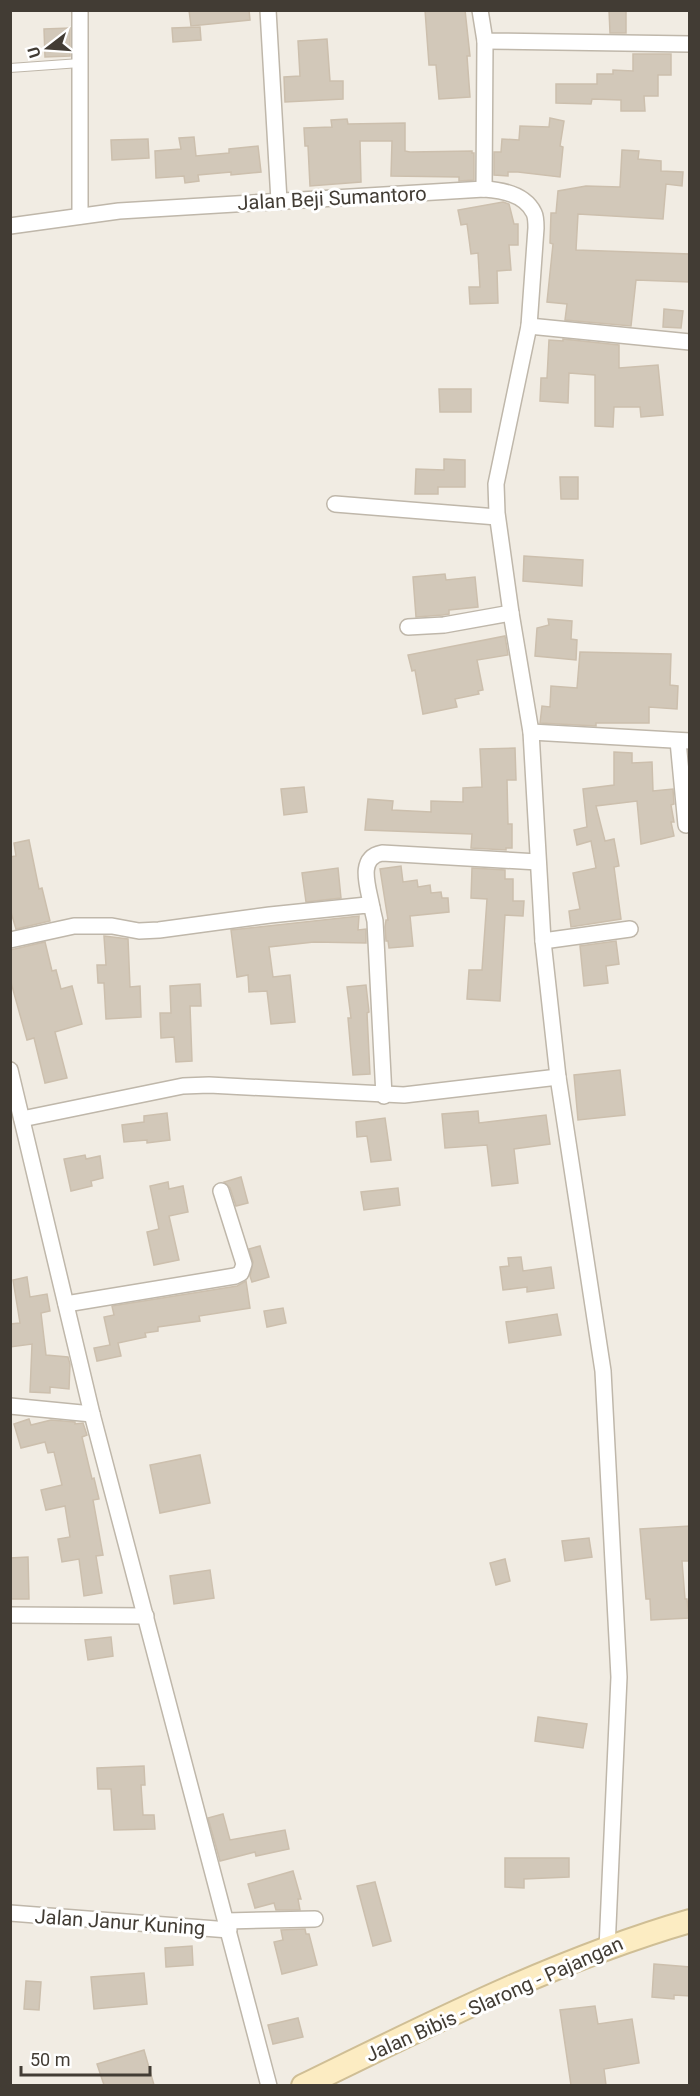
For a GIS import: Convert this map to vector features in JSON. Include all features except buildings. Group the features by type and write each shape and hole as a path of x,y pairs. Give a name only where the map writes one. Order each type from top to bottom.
{"main road":[{"name":"Jalan Bibis - Slarong - Pajangan","path":"303,2085 503,1991 636,1937 690,1921"}],"street":[{"path":"80,10 80,216"},
{"path":"268,10 279,201"},
{"path":"480,10 485,41 484,189"},
{"path":"485,41 690,44"},
{"name":"Jalan Beji Sumantoro","path":"10,226 120,211 484,189 504,191 521,199 534,213 536,228 529,326 496,484 498,517 511,612 531,732 543,941 558,1077 603,1371 619,1677 607,1948"},
{"path":"529,326 690,342"},
{"path":"335,504 498,517"},
{"path":"408,627 444,625 511,612"},
{"path":"531,732 684,741 686,825"},
{"path":"384,1096 375,921 365,868 367,861 374,855 382,853 538,862"},
{"path":"10,940 74,926 112,926 139,931 159,930 361,905 372,908"},
{"path":"543,941 630,929"},
{"path":"10,1070 92,1414 269,2085"},
{"path":"22,1119 183,1086 209,1085 384,1096 558,1077"},
{"path":"66,1304 241,1273 244,1264 221,1191"},
{"path":"10,1406 92,1414"},
{"path":"10,1614 146,1617"},
{"name":"Jalan Janur Kuning","path":"10,1914 227,1925 315,1919"}],"lane":[{"path":"10,68 80,63"}]}
